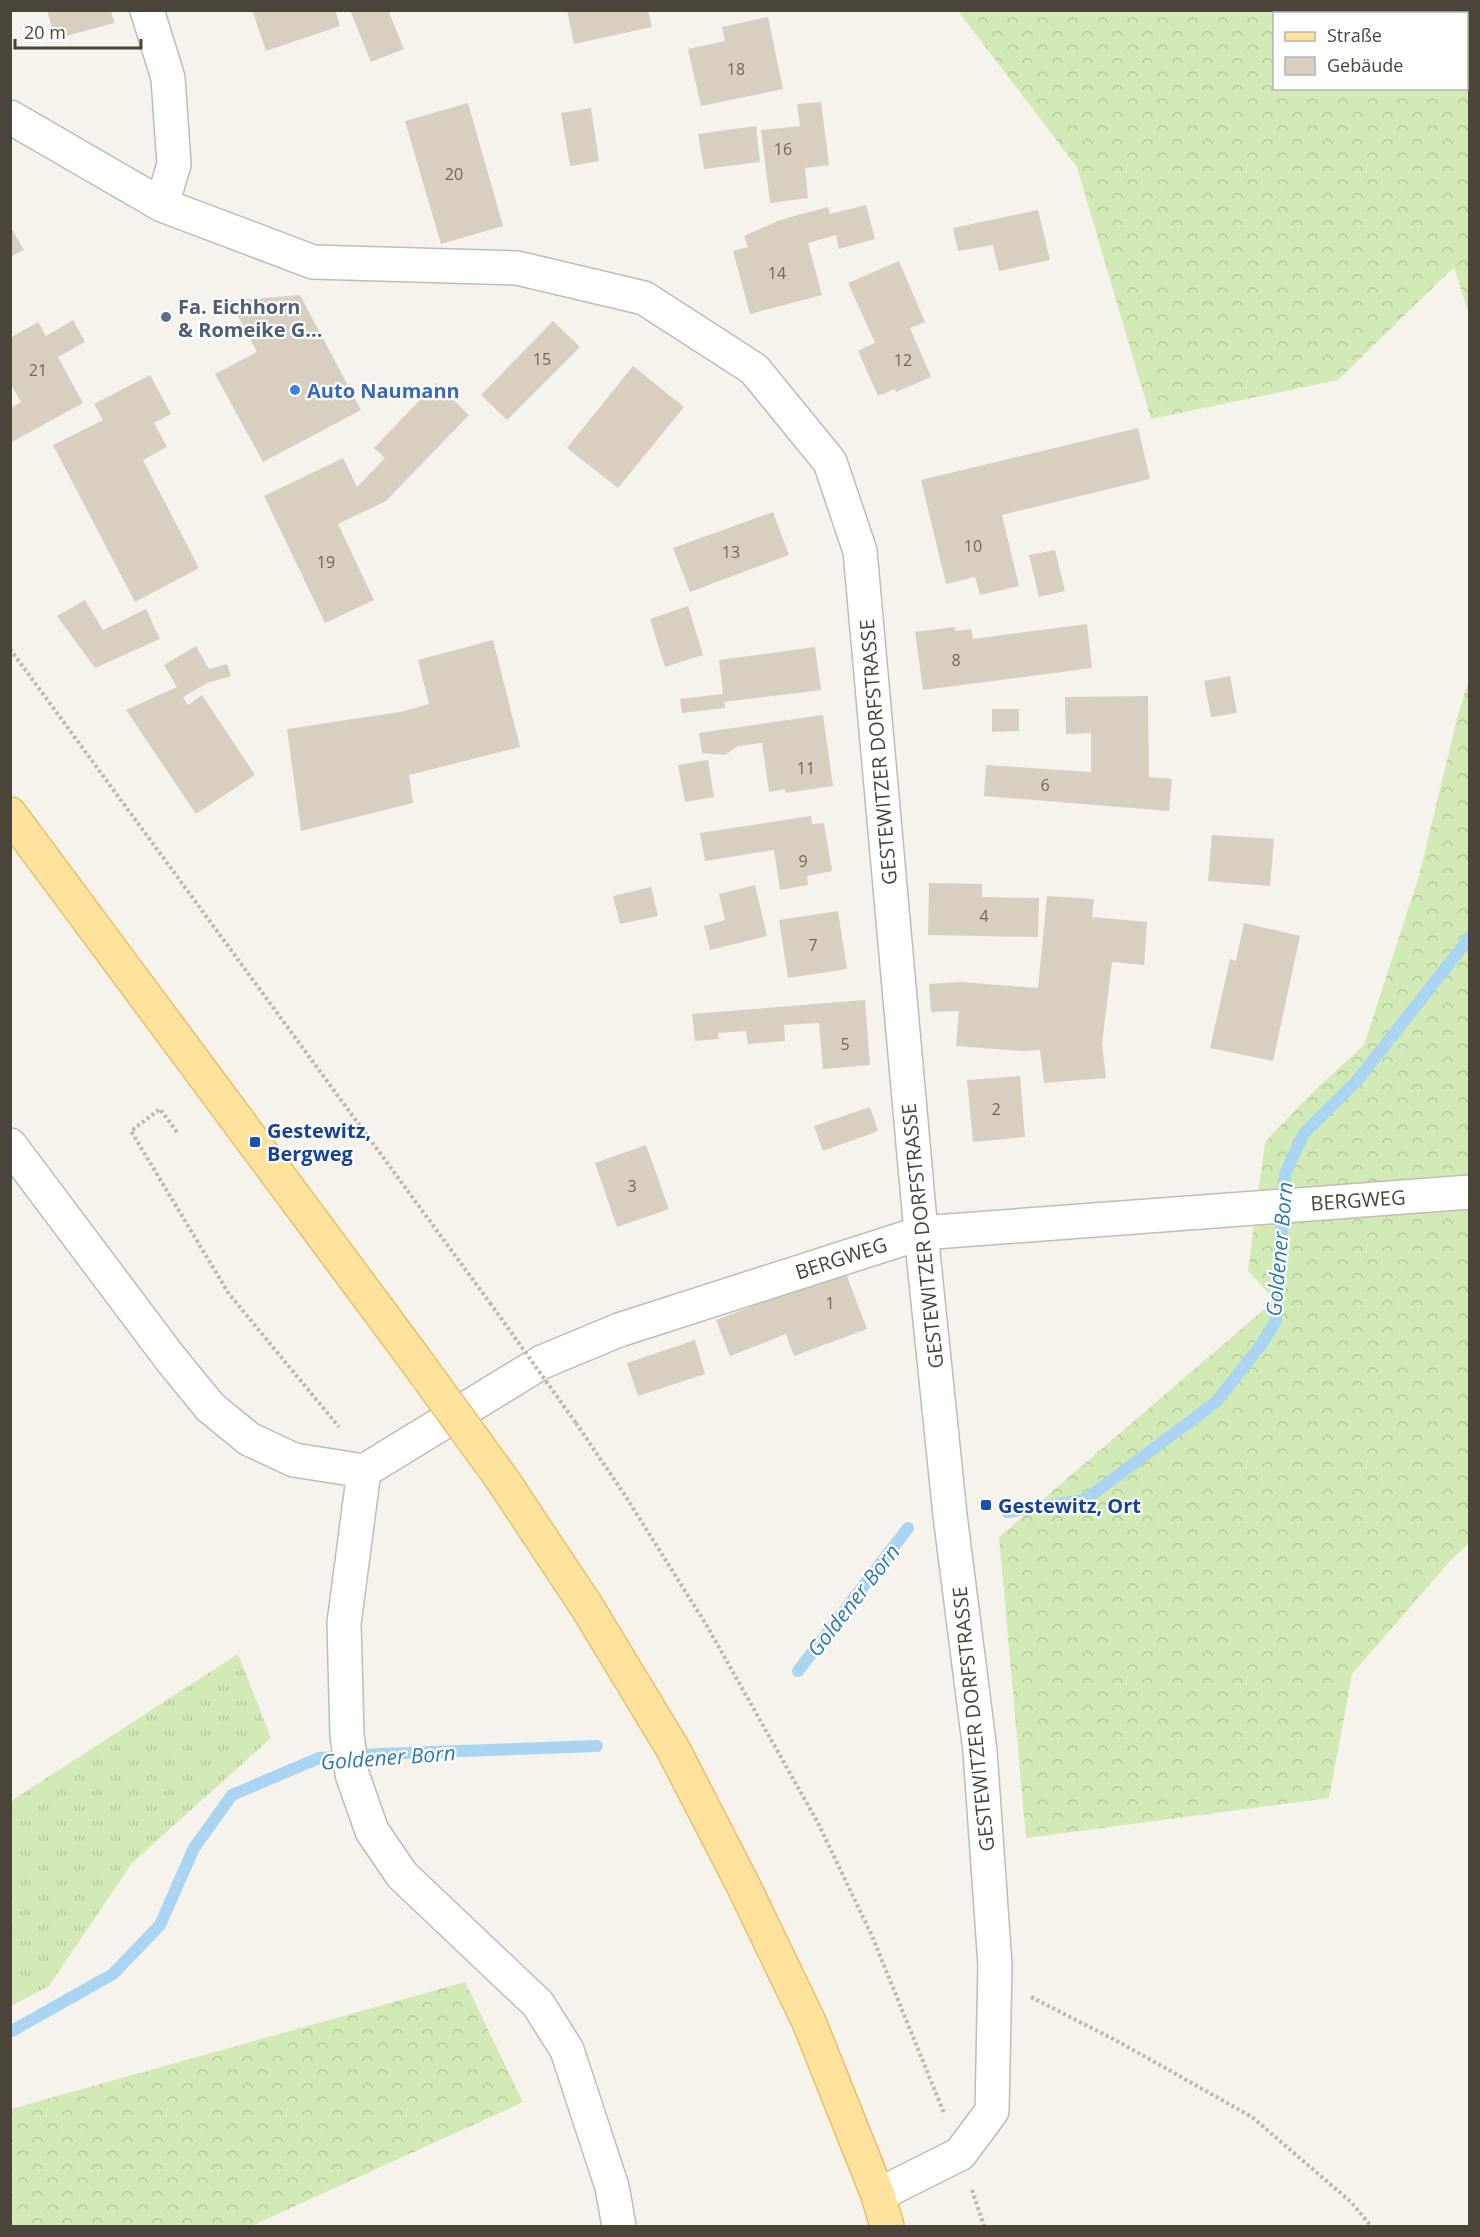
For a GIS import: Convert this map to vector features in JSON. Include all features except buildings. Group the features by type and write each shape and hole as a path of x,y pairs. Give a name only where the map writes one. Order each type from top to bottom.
{"main road":[{"path":"10,814 414,1358 502,1479 587,1606 673,1749 743,1885 809,2022 878,2194 887,2226"}],"street":[{"path":"147,10 168,78 174,164 162,205"},
{"name":"GESTEWITZER DORFSTRASSE","path":"10,117 162,205 313,262 517,268 644,298 754,369 830,462 860,551 921,1233 950,1515 980,1751 995,1965 992,2111 960,2154"},
{"path":"10,1145 163,1349 210,1407 249,1439 294,1460 364,1471 344,1623 348,1735 352,1774 372,1831 402,1875 538,2004 567,2050 612,2187 619,2226"},
{"name":"BERGWEG","path":"364,1471 536,1363 619,1330 921,1233 1470,1192"},
{"path":"878,2194 960,2154"}],"path":[{"path":"10,649 490,1303 626,1497 707,1626 818,1822 872,1936 960,2154"},
{"path":"177,1132 160,1109 131,1131 229,1294 340,1428"},
{"path":"995,1965 1030,1996 1119,2042 1252,2116 1351,2202 1371,2226"}],"green space":[{"path":"958,11 1469,11 1469,315 1454,267 1338,380 1151,419 1077,167"},
{"path":"1469,679 1469,1543 1450,1561 1352,1674 1329,1798 1026,1838 999,1537 1275,1300 1248,1271 1265,1142 1312,1093 1364,1045 1419,876 1458,715"},
{"path":"238,1654 271,1738 132,1863 49,1986 11,2006 11,1801"},
{"path":"465,1982 523,2102 251,2226 11,2226 11,2109"}],"waterway":[{"name":"Goldener Born","path":"1468,60 1470,64"},
{"name":"Goldener Born","path":"1007,1512 1085,1500 1216,1402 1261,1345 1276,1321 1285,1174 1304,1133 1356,1082 1470,937"},
{"name":"Goldener Born","path":"798,1671 908,1528"},
{"name":"Goldener Born","path":"10,2032 113,1974 160,1925 194,1848 232,1795 319,1758 597,1746"}],"place":[{"name":"Fa. Eichhorn & Romeike G...","path":"166,317"},
{"name":"Auto Naumann","path":"295,390"},
{"name":"Gestewitz, Bergweg","path":"255,1142"},
{"name":"Gestewitz, Ort","path":"986,1505"}]}
